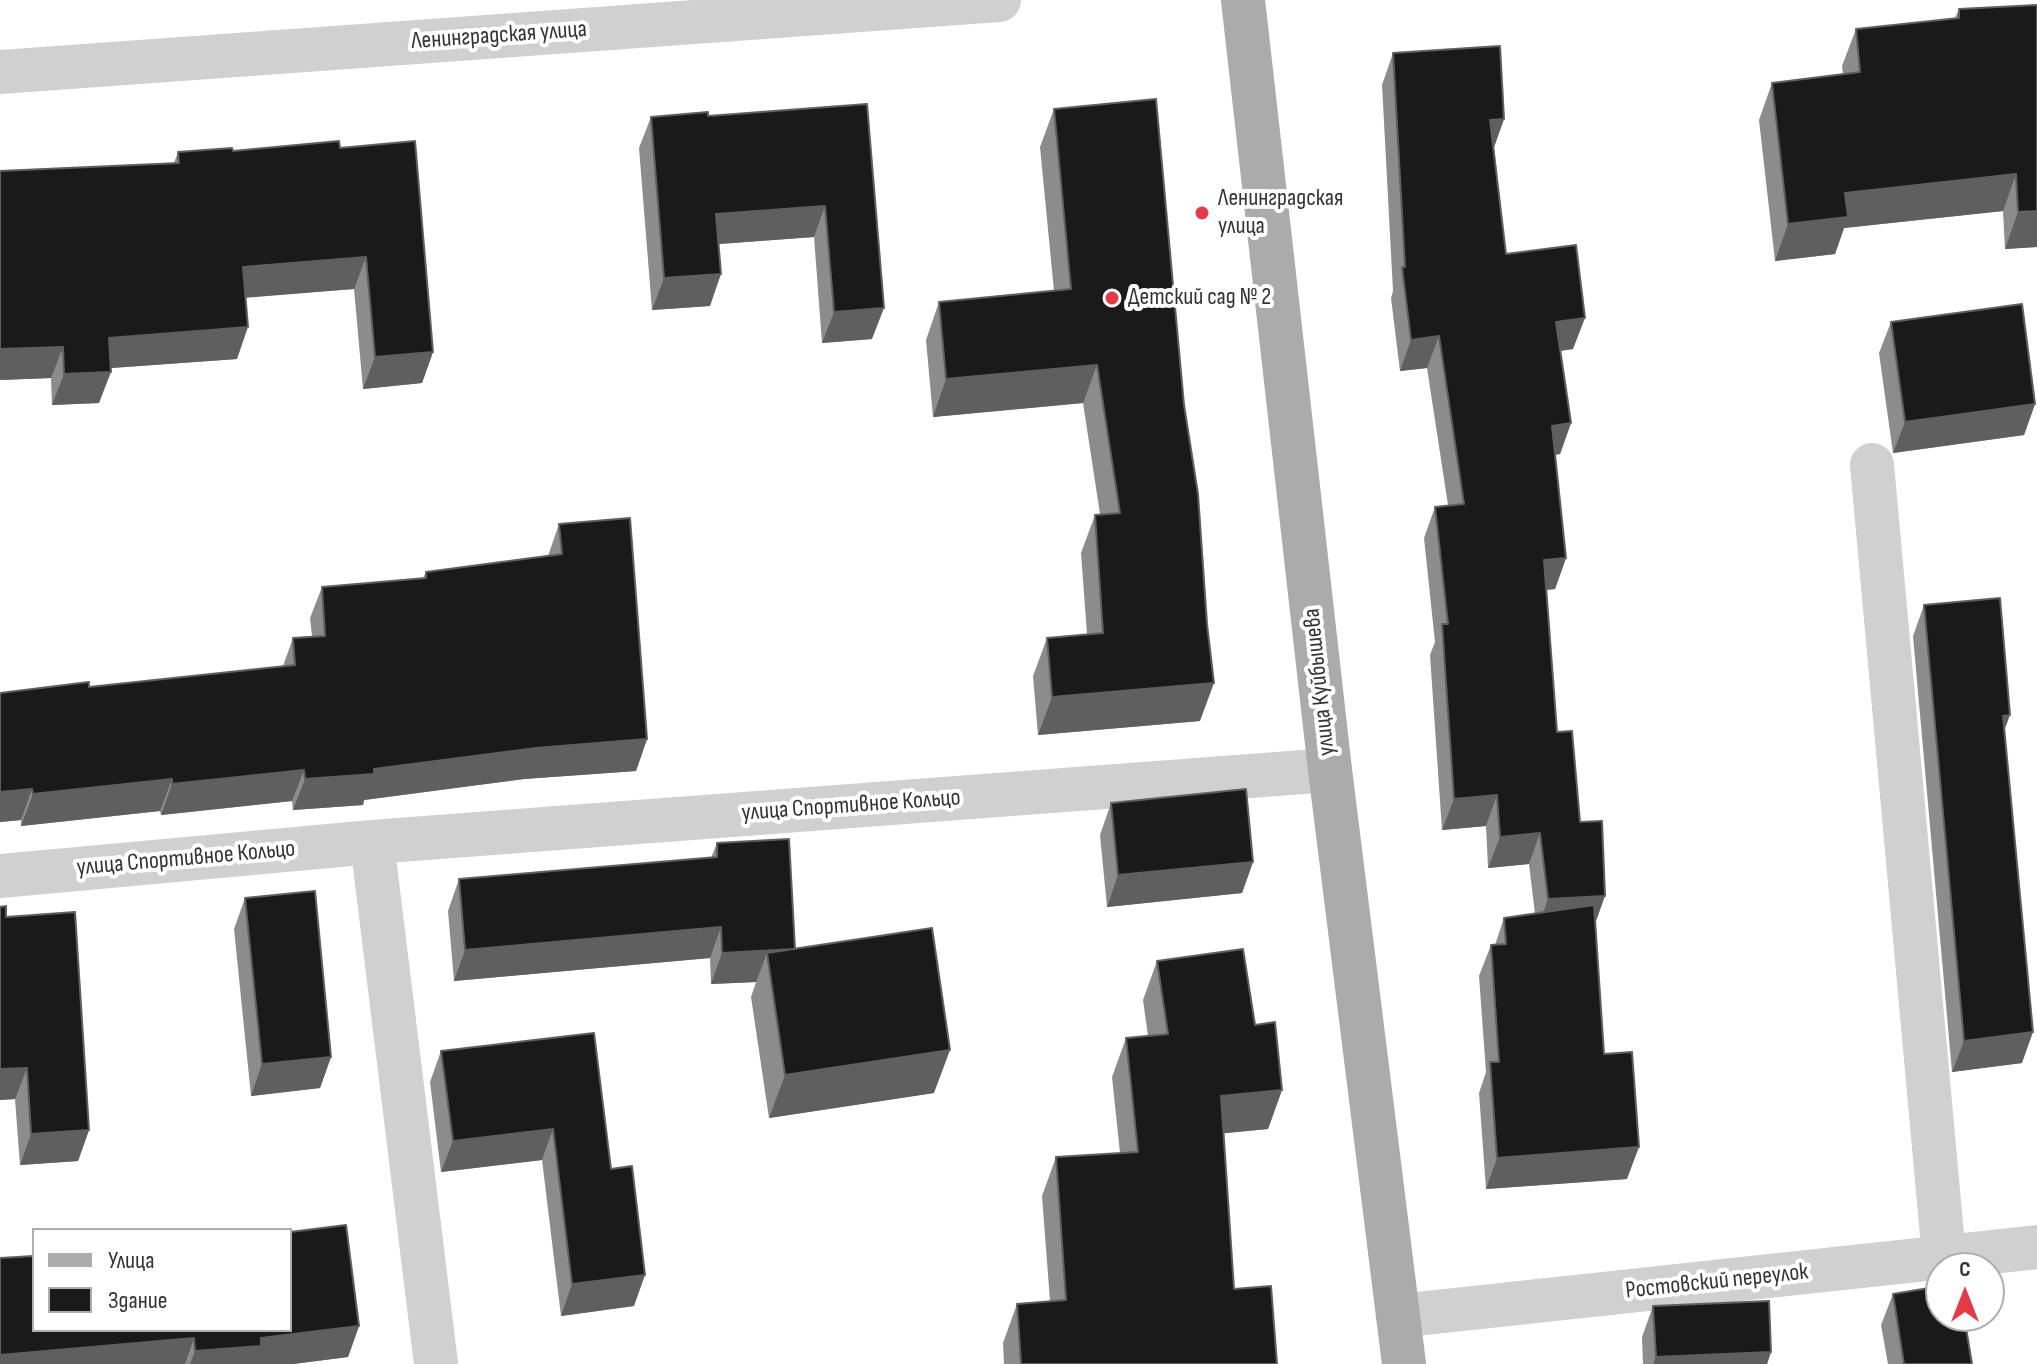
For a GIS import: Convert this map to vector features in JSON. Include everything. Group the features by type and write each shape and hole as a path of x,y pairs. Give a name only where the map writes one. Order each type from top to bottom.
{"main road":[{"name":"улица Куйбышева","path":"1243,0 1330,770 1404,1364"}],"street":[{"name":"Ленинградская улица","path":"0,72 999,0"},
{"path":"1872,465 1944,1252"},
{"name":"улица Спортивное Кольцо","path":"0,876 372,842 1330,770"},
{"path":"372,842 436,1364"},
{"name":"Ростовский переулок","path":"1990,1252 2037,1247"},
{"name":"Ростовский переулок","path":"1398,1316 1925,1259"}],"building":[{"path":"2037,5 2037,211 2018,212 2016,174 1845,193 1848,217 1788,224 1772,83 1860,72 1856,29 1959,18 1959,9"},
{"path":"1500,46 1504,119 1490,120 1506,254 1576,245 1585,318 1556,322 1571,423 1552,426 1566,558 1544,560 1557,732 1572,731 1580,822 1602,821 1605,896 1548,899 1540,833 1500,837 1497,795 1454,799 1442,624 1448,624 1435,507 1464,504 1439,336 1411,340 1402,267 1405,267 1393,53"},
{"path":"1156,99 1184,405 1198,494 1214,683 1052,697 1047,638 1103,633 1095,515 1120,513 1097,365 946,379 939,302 1071,289 1054,109"},
{"path":"867,104 884,308 834,312 825,206 716,214 721,274 664,278 651,117 708,112 708,116"},
{"path":"339,141 340,148 415,141 433,352 375,357 366,257 243,267 248,327 109,338 111,372 64,374 63,347 0,349 0,171 179,163 178,152 232,148 233,151"},
{"path":"2022,304 2035,404 1905,422 1891,322"},
{"path":"630,518 647,739 536,748 374,769 374,774 305,779 304,770 172,784 172,779 33,794 32,789 0,792 0,693 89,682 89,687 295,665 293,638 325,636 322,587 426,578 426,572 562,554 559,524"},
{"path":"2000,598 2010,715 2003,716 2033,1032 1964,1041 1924,605"},
{"path":"1246,789 1253,862 1118,875 1111,803"},
{"path":"789,839 795,949 722,953 721,927 465,950 459,879 717,857 717,843"},
{"path":"315,891 331,1057 262,1064 245,898"},
{"path":"1594,905 1604,1054 1632,1052 1639,1147 1497,1158 1490,1062 1499,1062 1491,945 1506,944 1504,918"},
{"path":"6,906 6,917 75,912 89,1130 31,1134 27,1068 0,1069 0,907"},
{"path":"932,928 950,1050 785,1075 767,953"},
{"path":"1243,949 1255,1025 1275,1022 1282,1090 1221,1096 1234,1289 1271,1286 1277,1364 1021,1364 1017,1304 1066,1300 1056,1157 1138,1152 1126,1038 1168,1034 1157,961"},
{"path":"594,1033 611,1169 632,1166 645,1275 572,1284 553,1129 453,1141 441,1051"},
{"path":"346,1225 359,1326 261,1338 261,1346 195,1351 194,1338 0,1355 0,1258 32,1256 32,1332 292,1332 292,1232"},
{"path":"1925,1289 1925,1332 1967,1332 1972,1364 1904,1364 1893,1294"},
{"path":"1769,1301 1771,1352 1656,1357 1653,1306"}],"place":[{"name":"Ленинградская улица","path":"1202,213"},
{"name":"Детский сад № 2","path":"1112,298"}]}
